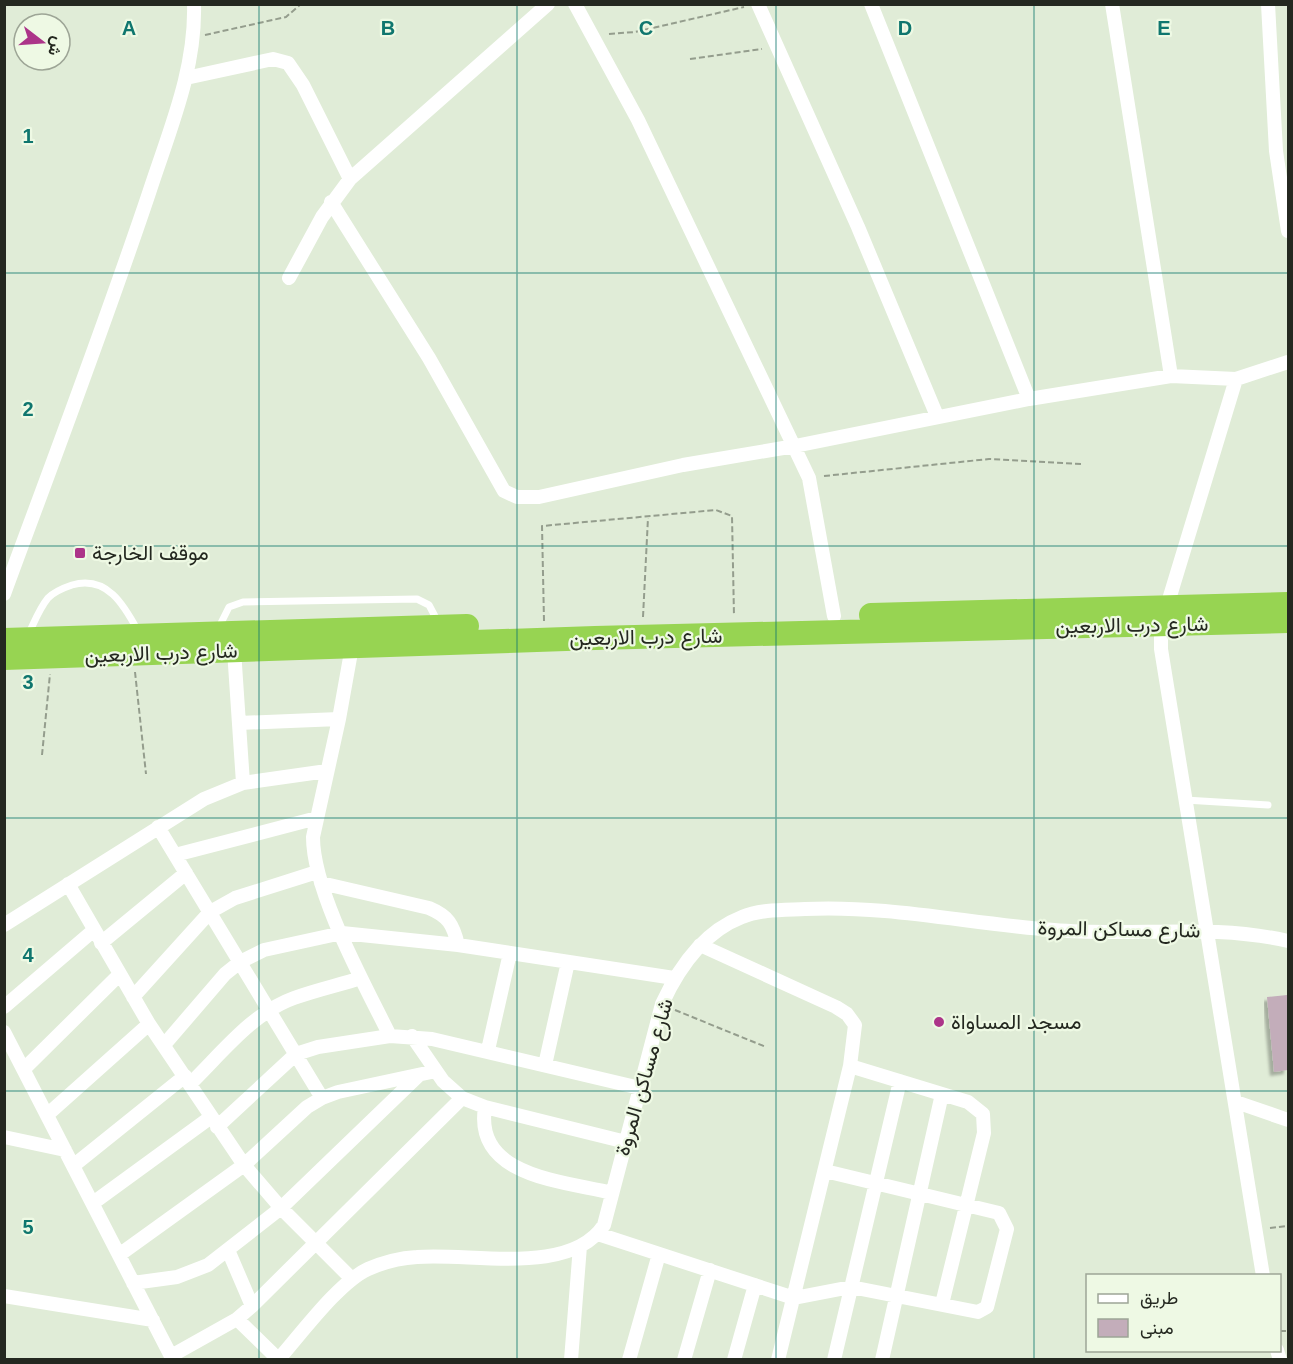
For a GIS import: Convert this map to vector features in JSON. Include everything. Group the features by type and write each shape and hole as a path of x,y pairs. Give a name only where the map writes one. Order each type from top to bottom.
{"highway":[{"name":"شارع درب الاربعين","path":"15,640 137,644 226,642 595,629 1165,615 1288,604"},
{"name":"شارع درب الاربعين","path":"353,638 441,627 544,624 595,629 643,621 834,616 1165,615 1288,621"},
{"name":"شارع درب الاربعين","path":"4,658 51,656 137,644"}],"street":[{"path":"4,594 138,224 186,78 195,34 194,4"},
{"path":"289,278 331,202 350,179 548,4"},
{"path":"575,4 638,120 809,478 834,616"},
{"path":"871,4 1029,399"},
{"path":"1112,4 1172,376"},
{"path":"1268,4 1276,151 1288,231"},
{"path":"751,6 777,41 937,416"},
{"path":"186,78 273,59 288,63 303,85 350,179"},
{"path":"331,202 374,267 509,495 526,498 683,465 795,446 1029,399 1172,376 1236,379 1288,362"},
{"path":"1236,379 1161,635 1162,665 1263,1274"},
{"path":"353,638 339,719 313,837 319,878 361,978 390,1036"},
{"path":"226,642 239,723 243,783"},
{"path":"239,723 339,719"},
{"path":"4,925 204,799 243,783 327,771"},
{"path":"175,855 317,818"},
{"path":"158,827 322,1098"},
{"path":"101,943 186,873"},
{"path":"133,997 210,912 235,898 319,878 442,913 454,927 458,945"},
{"path":"68,884 149,1024 244,1165 281,1208 352,1279"},
{"name":"شارع مساكن المروة","path":"598,1234 604,1225 662,1004 674,978 700,945 719,928 744,916 771,911 830,908 908,911 1054,930 1207,930 1238,932 1288,941"},
{"path":"4,1007 94,930"},
{"path":"164,1045 225,974 240,962 264,950 342,933 510,952 674,978"},
{"path":"700,945 847,1014 855,1025 856,1032 850,1066 778,1359"},
{"path":"488,1050 510,952"},
{"path":"545,1065 568,962"},
{"path":"24,1069 119,975"},
{"path":"74,1166 188,1080 270,1011 293,998 361,978"},
{"path":"47,1115 149,1024"},
{"path":"4,1032 9,1051 24,1069 172,1358 237,1319 252,1306 462,1098"},
{"path":"93,1203 214,1122 296,1054 318,1047 390,1036 412,1036 488,1050 640,1088"},
{"path":"412,1036 436,1071 462,1098 485,1107 626,1143"},
{"path":"850,1066 977,1106 983,1114 986,1124 942,1304"},
{"path":"119,1255 244,1165 307,1107 322,1098 338,1092 436,1071"},
{"path":"134,1283 177,1277 198,1271 228,1250 281,1208 419,1075"},
{"path":"834,1359 900,1081"},
{"path":"882,1359 942,1094"},
{"path":"1236,1102 1288,1119"},
{"path":"485,1107 482,1122 485,1136 492,1149 507,1163 526,1171 612,1193"},
{"path":"4,1137 65,1150"},
{"path":"237,1319 278,1359 352,1279 382,1264 416,1257 508,1260 543,1256 580,1246 598,1234 794,1298 851,1287 978,1312 987,1307 1006,1235 1006,1223 999,1214 825,1171"},
{"path":"571,1359 580,1246"},
{"path":"228,1250 252,1306"},
{"path":"629,1359 659,1254"},
{"path":"684,1359 710,1270"},
{"path":"734,1359 755,1285"},
{"path":"4,1296 153,1320"}],"lane":[{"path":"15,640 55,592 78,584 90,583 99,584 116,596 137,644"},
{"path":"226,642 229,607 243,602 417,599 429,605 441,627"},
{"path":"1185,800 1268,805"}],"path":[{"path":"195,34 211,36 286,17 301,4"},
{"path":"593,35 635,32 751,6"},
{"path":"690,59 758,51 777,41"},
{"path":"809,478 989,459 1081,464"},
{"path":"544,624 542,525 648,518 716,510 732,516 734,618"},
{"path":"643,621 648,518"},
{"path":"137,644 146,774"},
{"path":"42,755 51,656"},
{"path":"662,1004 766,1047"},
{"path":"1255,1229 1288,1226"}],"building":[{"path":"1287,995 1288,1070 1274,1072 1267,997"}],"place":[{"name":"موقف الخارجة","path":"80,553"},
{"name":"مسجد المساواة","path":"939,1022"}]}
